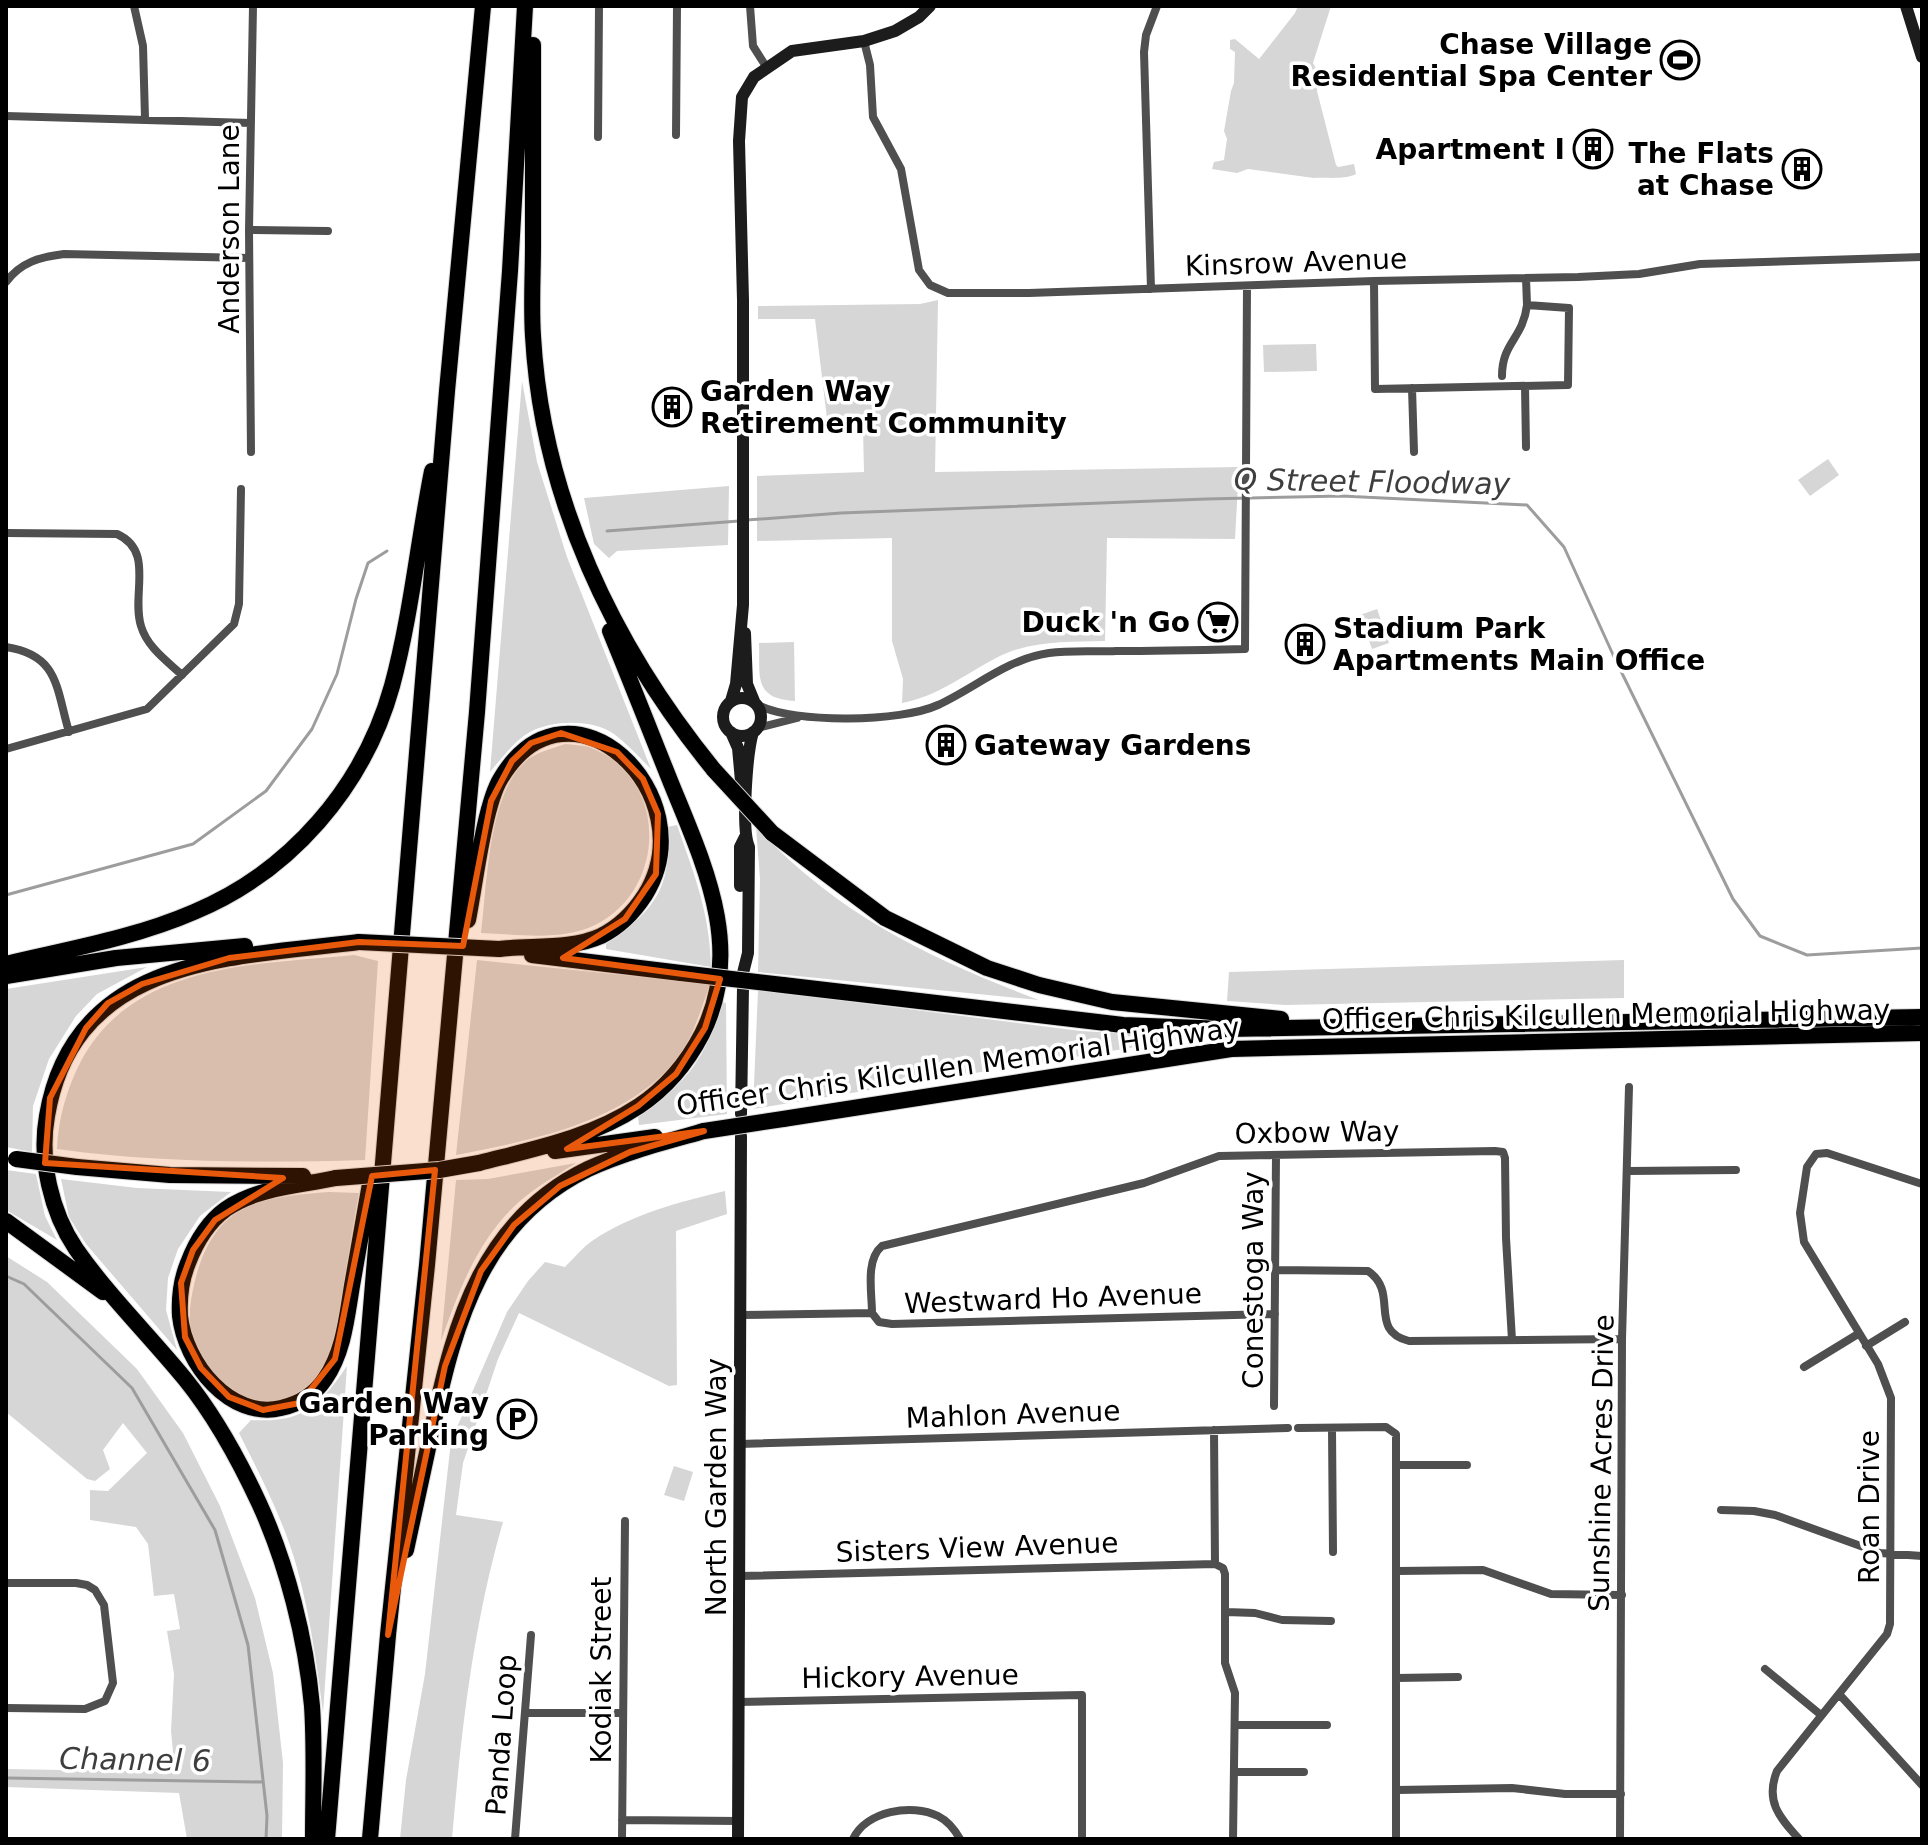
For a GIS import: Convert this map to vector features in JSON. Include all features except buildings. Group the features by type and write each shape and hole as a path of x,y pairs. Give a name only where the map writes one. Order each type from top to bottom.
{"highway":[{"path":"327,1839 447,391 483,6"},
{"path":"370,1839 452,1004 477,712 510,271 525,6"},
{"path":"479,1163 603,1126 655,1094 693,1051 709,1016 720,979 721,934 712,889 593,589 550,453 533,335 531,6"},
{"path":"6,964 145,930 193,913 228,896 260,876 293,849 346,788 370,746 391,688 447,391"},
{"path":"583,559 658,696 714,770 772,833 885,918 987,968 1039,985 1112,1002 1368,1027"},
{"path":"452,1004 491,801 499,780 512,761 531,743 543,737 561,733 599,741 631,763 652,796 661,829 656,874 625,919 600,936 557,946 499,949"},
{"path":"313,1839 312,1703 292,1597 279,1550 258,1502 206,1408 75,1247 61,1220 48,1179 44,1135 58,1073 75,1044 108,1003 142,984 181,968 229,958 359,942"},
{"name":"Officer Chris Kilcullen Memorial Highway","path":"6,976 116,958 184,951 359,942 499,949 1123,1025 1224,1029 1922,1017"},
{"name":"Officer Chris Kilcullen Memorial Highway","path":"11,1158 181,1175 336,1178 439,1170 1231,1049 1922,1033"},
{"path":"336,1178 272,1189 247,1198 226,1209 193,1250 181,1283 181,1318 185,1337 194,1358 213,1384 246,1406 274,1410 300,1403 325,1379 335,1359 342,1341 389,1080"},
{"path":"388,1635 445,1366 465,1305 481,1271 514,1225 560,1186 587,1170 630,1152 704,1131"},
{"path":"6,1221 123,1307"}],"street":[{"path":"134,6 143,46 145,118"},
{"name":"Anderson Lane","path":"251,452 249,230 253,6"},
{"path":"598,137 599,6"},
{"path":"676,135 677,6"},
{"path":"750,6 753,46 767,68"},
{"path":"744,812 749,747 762,717 747,684 743,614 740,111 748,84 781,56 803,47 864,41 895,31 919,17 930,6"},
{"path":"1151,289 1144,52 1156,6"},
{"path":"1906,6 1922,57"},
{"name":"Kinsrow Avenue","path":"864,41 870,65 873,117 901,169 914,255 919,270 930,285 948,293 1526,278 1630,274 1700,264 1922,257"},
{"path":"6,116 251,123"},
{"path":"249,230 328,231"},
{"path":"6,282 21,267 37,258 64,254 249,258"},
{"path":"1502,376 1501,359 1525,320 1526,278"},
{"path":"1374,281 1375,389 1568,385 1569,308 1527,305"},
{"path":"731,701 742,697 776,712 806,716 897,717 921,712 957,696 1009,665 1048,653 1245,649 1247,286"},
{"path":"1525,386 1526,447"},
{"path":"1412,388 1414,452"},
{"path":"6,749 147,709 234,624 237,616 241,489"},
{"path":"6,533 117,534 129,540 137,551 139,563 138,615 142,629 150,644 182,675"},
{"path":"743,614 736,684 723,716 738,748 745,837 749,847 748,953 743,973 740,953 740,847 745,837"},
{"path":"6,647 28,651 48,667 69,732"},
{"path":"731,732 742,736 806,716"},
{"path":"741,1114 743,987"},
{"name":"Sunshine Acres Drive","path":"1620,1839 1622,1339 1629,1087"},
{"name":"North Garden Way","path":"738,1839 741,1136"},
{"name":"Oxbow Way","path":"872,1313 872,1262 878,1249 887,1244 1144,1183 1219,1156 1503,1152 1512,1340"},
{"name":"Roan Drive","path":"1799,1839 1776,1811 1772,1787 1780,1765 1889,1629 1891,1554 1891,1398 1886,1379 1806,1249 1800,1213 1807,1167 1816,1154 1827,1153 1922,1184"},
{"name":"Conestoga Way","path":"1274,1406 1276,1155"},
{"path":"1628,1171 1736,1170"},
{"path":"1275,1270 1368,1271 1383,1288 1387,1328 1404,1340 1622,1339"},
{"name":"Westward Ho Avenue","path":"741,1315 872,1313 879,1322 892,1324 1275,1314"},
{"path":"1866,1346 1905,1322"},
{"path":"1804,1367 1858,1334"},
{"path":"1332,1428 1333,1552"},
{"name":"Mahlon Avenue","path":"740,1444 1390,1428 1396,1434 1396,1465"},
{"path":"1214,1430 1215,1564 1223,1568 1225,1574 1225,1663 1235,1689 1233,1839"},
{"path":"1396,1839 1396,1465 1467,1465"},
{"path":"1721,1510 1761,1512 1877,1552 1922,1556"},
{"name":"Kodiak Street","path":"622,1839 625,1521"},
{"name":"Sisters View Avenue","path":"740,1576 1215,1564"},
{"path":"1397,1571 1483,1570 1551,1594 1622,1595"},
{"path":"6,1583 76,1583 95,1590 104,1605 113,1683 105,1701 85,1709 6,1708"},
{"path":"1226,1612 1255,1613 1282,1620 1331,1621"},
{"name":"Panda Loop","path":"515,1839 531,1635"},
{"path":"1765,1669 1821,1715"},
{"path":"1396,1678 1458,1677"},
{"path":"1839,1694 1922,1785"},
{"name":"Hickory Avenue","path":"739,1702 1082,1695 1082,1839"},
{"path":"525,1713 623,1713"},
{"path":"1235,1725 1327,1725"},
{"path":"1234,1772 1304,1772"},
{"path":"1397,1790 1503,1788 1565,1794 1621,1794"},
{"path":"853,1839 867,1821 894,1812 924,1812 939,1816 949,1823 960,1839"},
{"path":"622,1820 739,1821"}],"highlighted area":[{"path":"561,733 617,752 643,779 658,814 656,874 625,919 563,958 720,979 705,1028 676,1074 638,1106 567,1149 704,1131 630,1152 560,1186 514,1225 481,1271 445,1366 388,1635 435,1170 372,1176 335,1359 300,1403 263,1410 229,1397 201,1368 185,1337 181,1283 193,1250 215,1220 283,1178 45,1163 50,1098 86,1028 108,1003 142,984 229,958 359,942 463,946 491,801 512,761 531,743"}],"shaded area":[{"path":"1298,6 1331,6 1313,63 1320,76 1317,91 1336,165 1354,164 1356,174 1341,178 1314,178 1248,169 1237,173 1212,169 1214,162 1224,160 1227,139 1224,131 1234,83 1235,52 1230,49 1230,40 1235,39 1259,59"},
{"path":"938,300 935,472 1239,467 1235,539 1107,538 1105,641 1049,643 1022,648 996,658 939,690 902,703 903,679 892,641 892,538 757,541 757,476 864,472 863,429 828,427 815,319 758,319 758,306 920,304"},
{"path":"1316,344 1317,371 1264,372 1263,345"},
{"path":"522,381 537,462 567,557 651,769 605,729 561,723 539,728 524,736 490,772"},
{"path":"1828,459 1839,475 1810,496 1798,480"},
{"path":"729,486 728,545 617,551 609,558 594,544 584,498"},
{"path":"1377,609 1389,643 1372,649 1360,615"},
{"path":"794,642 795,701 772,696 765,690 759,666 759,643"},
{"path":"565,744 589,747 615,761 634,782 645,806 649,832 646,859 637,885 620,907 584,930 540,936 481,933 491,842 503,796 525,762 539,753"},
{"path":"677,825 704,911 711,967 606,949 606,944 637,920 657,896 667,866 667,827"},
{"path":"756,827 819,885 887,931 959,968 1039,1000 758,972 760,879"},
{"path":"354,955 378,961 365,1160 211,1161 57,1149 64,1104 81,1061 104,1028 132,1004 165,987 201,975 277,962"},
{"path":"477,960 710,984 684,1049 649,1087 624,1103 570,1127 456,1155"},
{"path":"1624,960 1624,998 1285,1005 1227,1001 1229,972"},
{"path":"147,967 97,994 76,1016 49,1059 33,1106 32,1152 6,1147 6,989"},
{"path":"758,990 1081,1031 1181,1037 1179,1040 753,1109"},
{"path":"722,1002 726,1003 727,1114 639,1125 638,1117 682,1081 701,1055"},
{"path":"576,1163 516,1204 487,1239 466,1278 441,1341 456,1180 488,1179"},
{"path":"6,1170 36,1174 45,1216 57,1240 6,1210"},
{"path":"61,1179 137,1188 231,1192 200,1216 178,1249 168,1278 166,1310 177,1350 86,1244 69,1217"},
{"path":"725,1191 727,1214 676,1231 677,1385 669,1386 519,1313 498,1359 463,1463 456,1515 503,1522 484,1600 470,1679 452,1839 400,1839 406,1780 425,1674 451,1441 507,1312 545,1262 565,1267 592,1241 623,1223"},
{"path":"329,1192 359,1193 332,1348 324,1366 308,1388 288,1399 266,1402 244,1396 224,1385 207,1367 195,1346 190,1321 191,1303 206,1249 217,1231 246,1207 284,1197"},
{"path":"6,1256 47,1282 137,1369 183,1433 220,1506 255,1598 273,1673 283,1763 282,1839 187,1839 179,1793 6,1787 6,1769 175,1772 171,1731 174,1674 167,1631 180,1629 174,1594 154,1596 148,1544 136,1527 90,1520 90,1490 108,1491 147,1453 123,1423 103,1450 110,1469 95,1481 87,1479 6,1412"},
{"path":"347,1366 323,1713 313,1640 292,1551 279,1516 239,1433 251,1420 284,1419 308,1410 328,1392"},
{"path":"674,1466 693,1472 684,1501 664,1495"}],"waterway":[{"name":"Q Street Floodway","path":"747,520 841,513 1342,496 1527,505 1564,547 1615,659 1733,899 1760,936 1807,955 1922,948"},
{"name":"Q Street Floodway","path":"607,531 739,521"},
{"name":"Q Street Floodway","path":"6,895 193,844 266,791 312,729 337,674 368,563 387,551"},
{"path":"6,1276 24,1284 132,1388 215,1530 248,1645 267,1816 266,1839"},
{"name":"Channel 6","path":"6,1778 262,1782"}],"place":[{"name":"Chase Village Residential Spa Center","path":"1680,60"},
{"name":"Apartment I","path":"1593,149"},
{"name":"The Flats at Chase","path":"1802,169"},
{"name":"Garden Way Retirement Community","path":"672,407"},
{"name":"Duck 'n Go","path":"1218,622"},
{"name":"Stadium Park Apartments Main Office","path":"1305,644"},
{"name":"Gateway Gardens","path":"946,745"},
{"name":"Garden Way Parking","path":"517,1419"}]}
